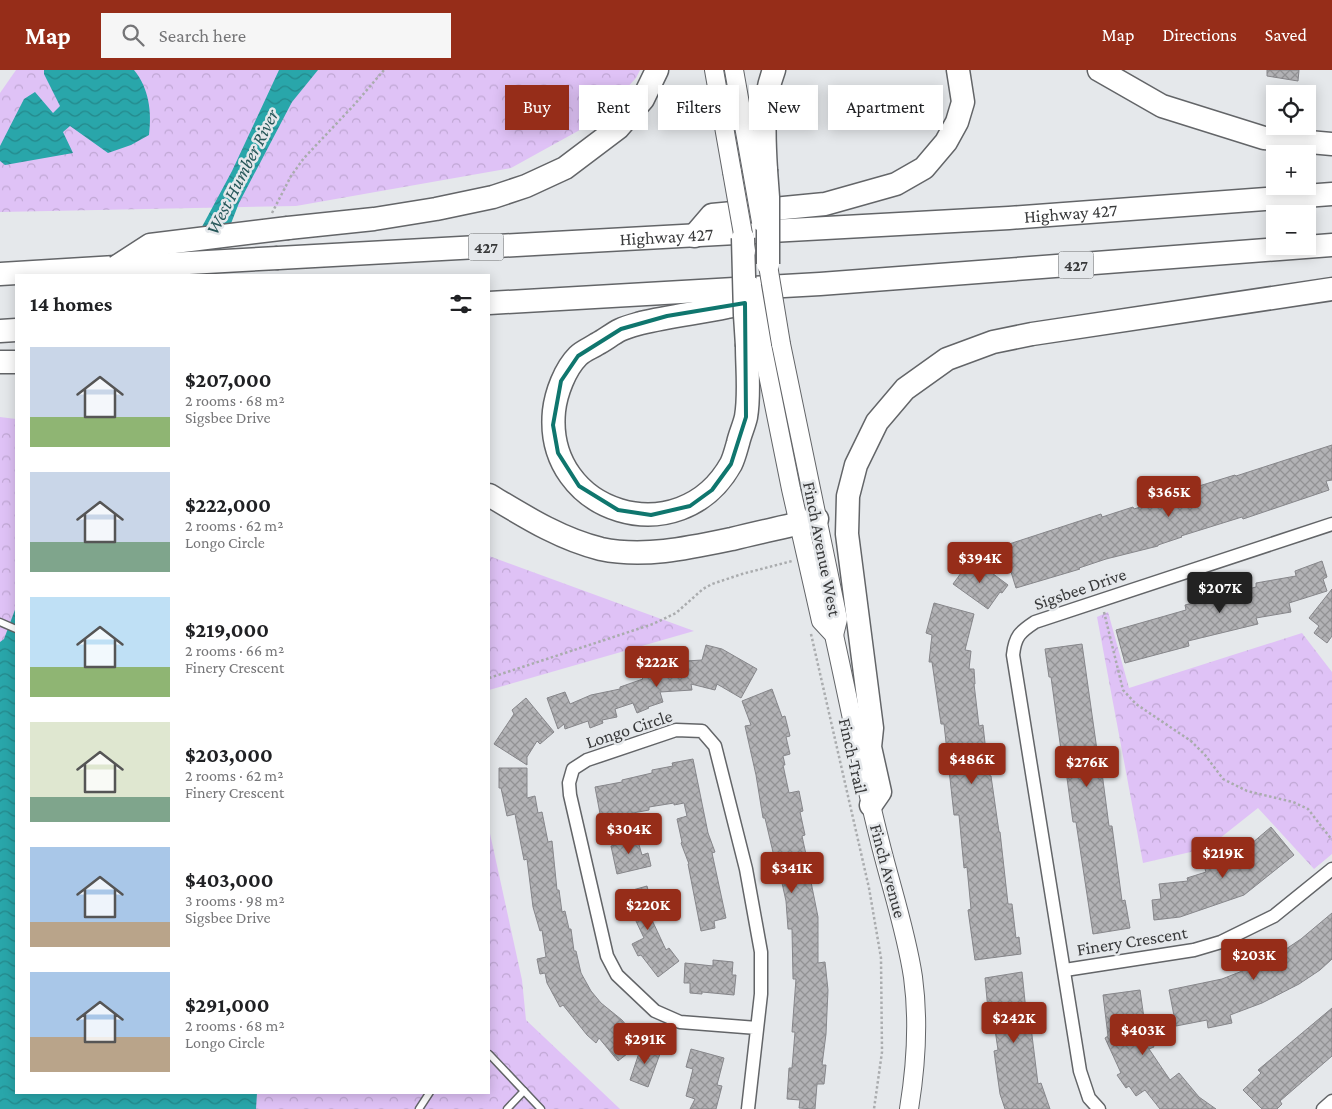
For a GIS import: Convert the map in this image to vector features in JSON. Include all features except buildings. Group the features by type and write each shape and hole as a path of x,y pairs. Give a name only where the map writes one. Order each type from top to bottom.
{"highway":[{"path":"116,267 150,245 280,221 374,218 436,209 493,197 526,186 565,168 618,128 643,99 658,70"},
{"path":"768,264 768,197 759,171 765,149 766,108 774,70"},
{"path":"694,236 712,215 825,204 896,184 924,168 946,142 957,122 963,102 958,70"},
{"path":"1099,70 1162,106 1264,138 1332,144"},
{"name":"Highway 427","path":"0,274 1009,218 1332,194"},
{"path":"743,238 755,345 746,417 731,464 712,490 690,506 672,512 651,515 637,514 618,510 595,499 579,486 564,467 554,440 555,399 561,381 578,356 621,329 667,316 728,307 820,284"},
{"name":"427","path":"490,303 820,284 1332,245"},
{"path":"871,805 880,792 870,747 872,728 849,554 848,505 851,481 866,442 877,422 905,389 947,360 992,342 1032,334 1332,289"},
{"path":"0,331 15,330"},
{"path":"0,362 15,362"},
{"path":"490,495 544,528 600,548 622,552 645,553 697,546 808,521"}],"main road":[{"path":"714,70 743,238"},
{"path":"734,70 759,171"},
{"name":"Finch Avenue West","path":"768,264 808,521 814,590 821,621 834,635"},
{"name":"Finch Avenue West","path":"755,345 808,521 831,584 838,619 834,635"},
{"name":"Finch Avenue","path":"834,635 871,805 907,943 913,978 916,1030 909,1109"}],"street":[{"name":"Sigsbee Drive","path":"1099,1109 1089,1098 1080,1071 1013,655 1014,646 1020,632 1035,622 1332,524"},
{"name":"Longo Circle","path":"748,1109 761,994 761,952 746,869 715,746 702,731 676,730 587,760 573,769 569,783 570,795 607,956 617,975 655,1011 680,1022 757,1028"},
{"name":"Finery Crescent","path":"1065,970 1194,950 1221,942 1274,916 1332,869"},
{"path":"1323,1109 1332,1101"}],"lane":[{"path":"0,622 15,629"},
{"path":"490,1055 541,1109"},
{"path":"506,1109 524,1091"},
{"path":"419,1109 429,1094"}],"path":[{"path":"280,221 292,176 304,158 384,70"},
{"path":"490,678 654,624 676,612 703,589 712,584 792,560 795,570"},
{"path":"1101,601 1123,690 1136,704 1191,741 1205,755 1223,780 1247,790 1293,802 1308,809 1332,840"},
{"name":"Finch Trail","path":"811,633 869,888 881,958 882,1052 874,1109"}],"highlighted area":[{"path":"745,303 746,417 731,464 712,490 690,506 651,515 618,510 579,486 558,453 553,425 561,381 578,356 621,329 667,316"}],"green space":[{"path":"16,70 640,70 629,85 579,85 580,130 511,168 296,206 0,212 0,93"},
{"path":"0,417 15,419 15,1094 490,1094 490,834 522,980 526,1020 620,1109 0,1109"},
{"path":"490,556 694,631 490,690"},
{"path":"1108,612 1129,688 1302,633 1332,672 1332,854 1314,869 1258,808 1215,842 1195,851 1143,863 1097,617"}],"water":[{"path":"44,70 134,70 146,92 150,109 149,135 131,145 108,153 70,126 63,132 73,153 5,165 0,161 0,146 24,99 35,92 53,113 60,106 44,74"},
{"name":"West Humber River","path":"279,70 318,70 292,102 239,203 211,274 177,274 232,171"},
{"path":"15,610 15,1094 257,1094 256,1109 0,1109 0,642 4,639"}]}
